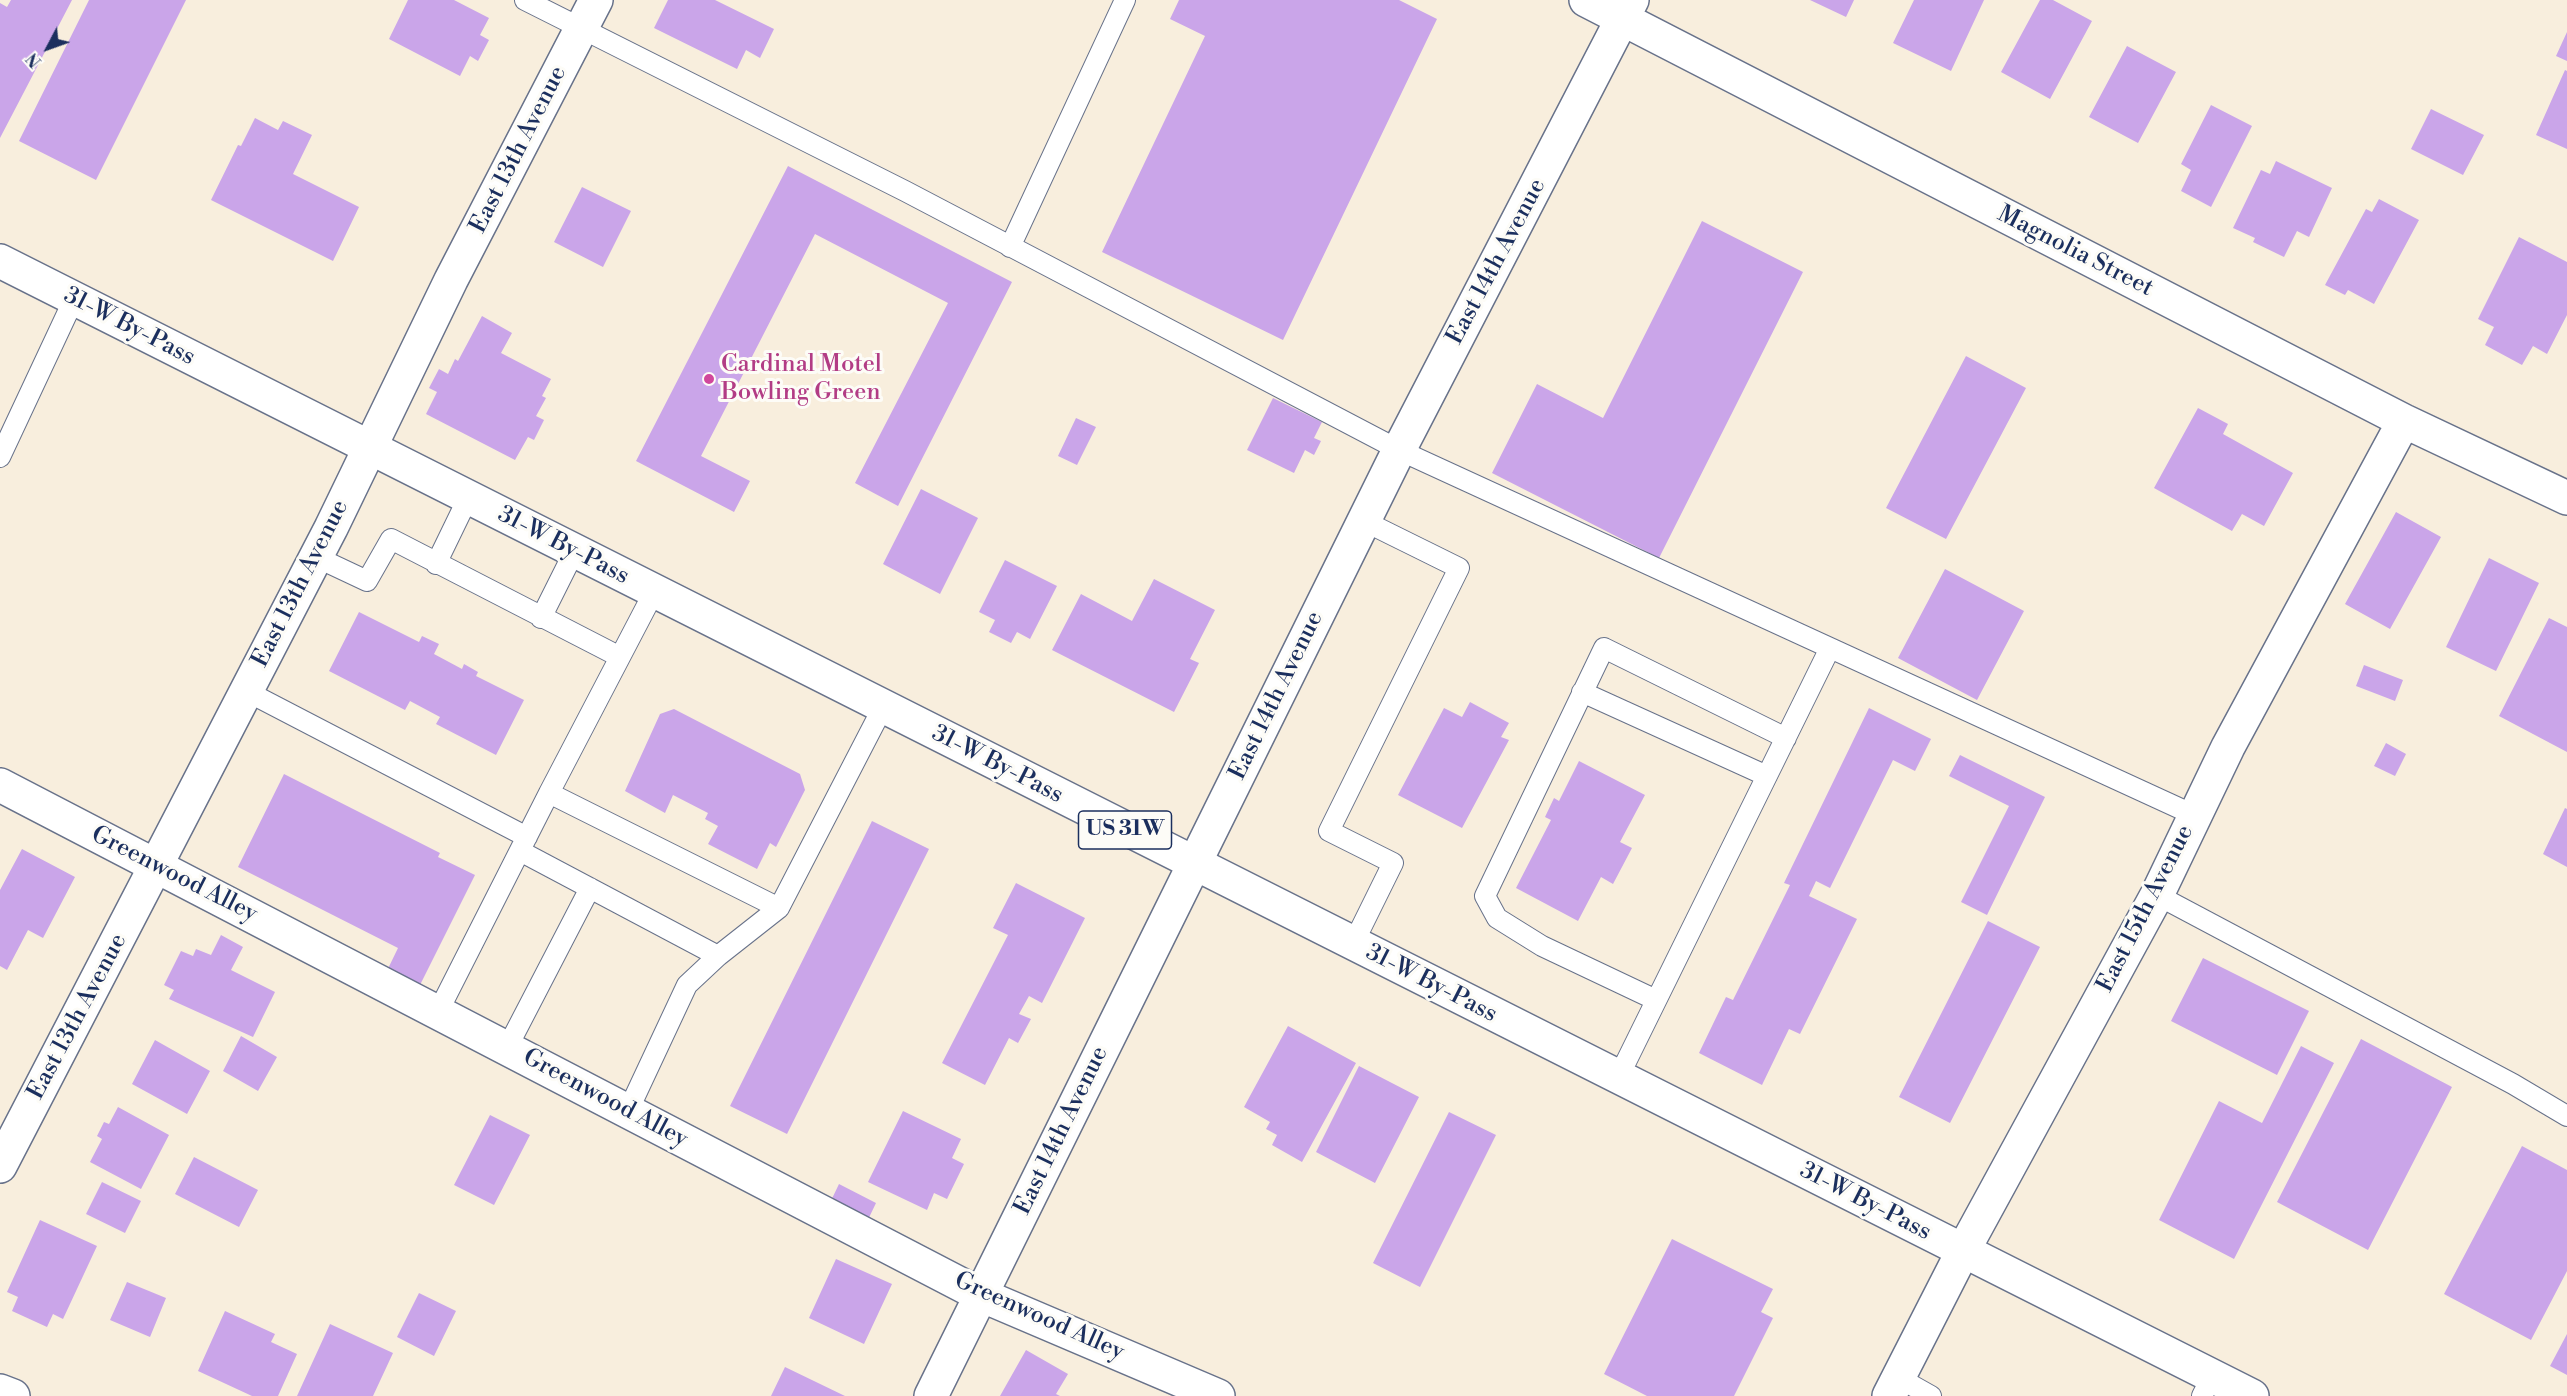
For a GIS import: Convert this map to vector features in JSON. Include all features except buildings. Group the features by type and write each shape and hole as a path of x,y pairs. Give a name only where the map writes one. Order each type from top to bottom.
{"street":[{"name":"East 13th Avenue","path":"0,1166 158,866 316,557 451,280 596,0"},
{"name":"Magnolia Street","path":"1586,0 1627,9 2404,421 2562,485"},
{"name":"East 14th Avenue","path":"931,1396 1399,450 1627,9"},
{"name":"31-W By-Pass","path":"0,261 1963,1251 2207,1386 2252,1396"},
{"name":"East 15th Avenue","path":"1894,1387 1963,1251 2157,895 2194,815 2404,421"},
{"name":"Greenwood Alley","path":"0,785 981,1295 1218,1396"},
{"path":"0,1391 13,1396"}],"lane":[{"path":"525,0 1011,247 1399,450 2194,815"},
{"path":"1011,247 1125,0"},
{"path":"0,457 74,299"},
{"path":"436,564 468,498"},
{"path":"1353,944 1393,863 1329,831 1459,568 1364,521"},
{"path":"316,557 367,581 391,539 620,657"},
{"path":"541,618 574,552"},
{"path":"438,1012 654,592"},
{"path":"1656,1000 1542,946 1497,918 1485,896 1582,692 1604,648 1786,738"},
{"path":"1618,1078 1830,648"},
{"path":"246,691 524,844 590,888 718,956"},
{"path":"1582,692 1767,776"},
{"path":"628,1111 687,985 718,956 779,908 883,707"},
{"path":"549,793 779,908"},
{"path":"507,1048 590,888"},
{"path":"2157,895 2503,1079 2567,1116"},
{"path":"1894,1387 1931,1396"}],"place":[{"name":"Cardinal Motel Bowling Green","path":"709,379"}]}
